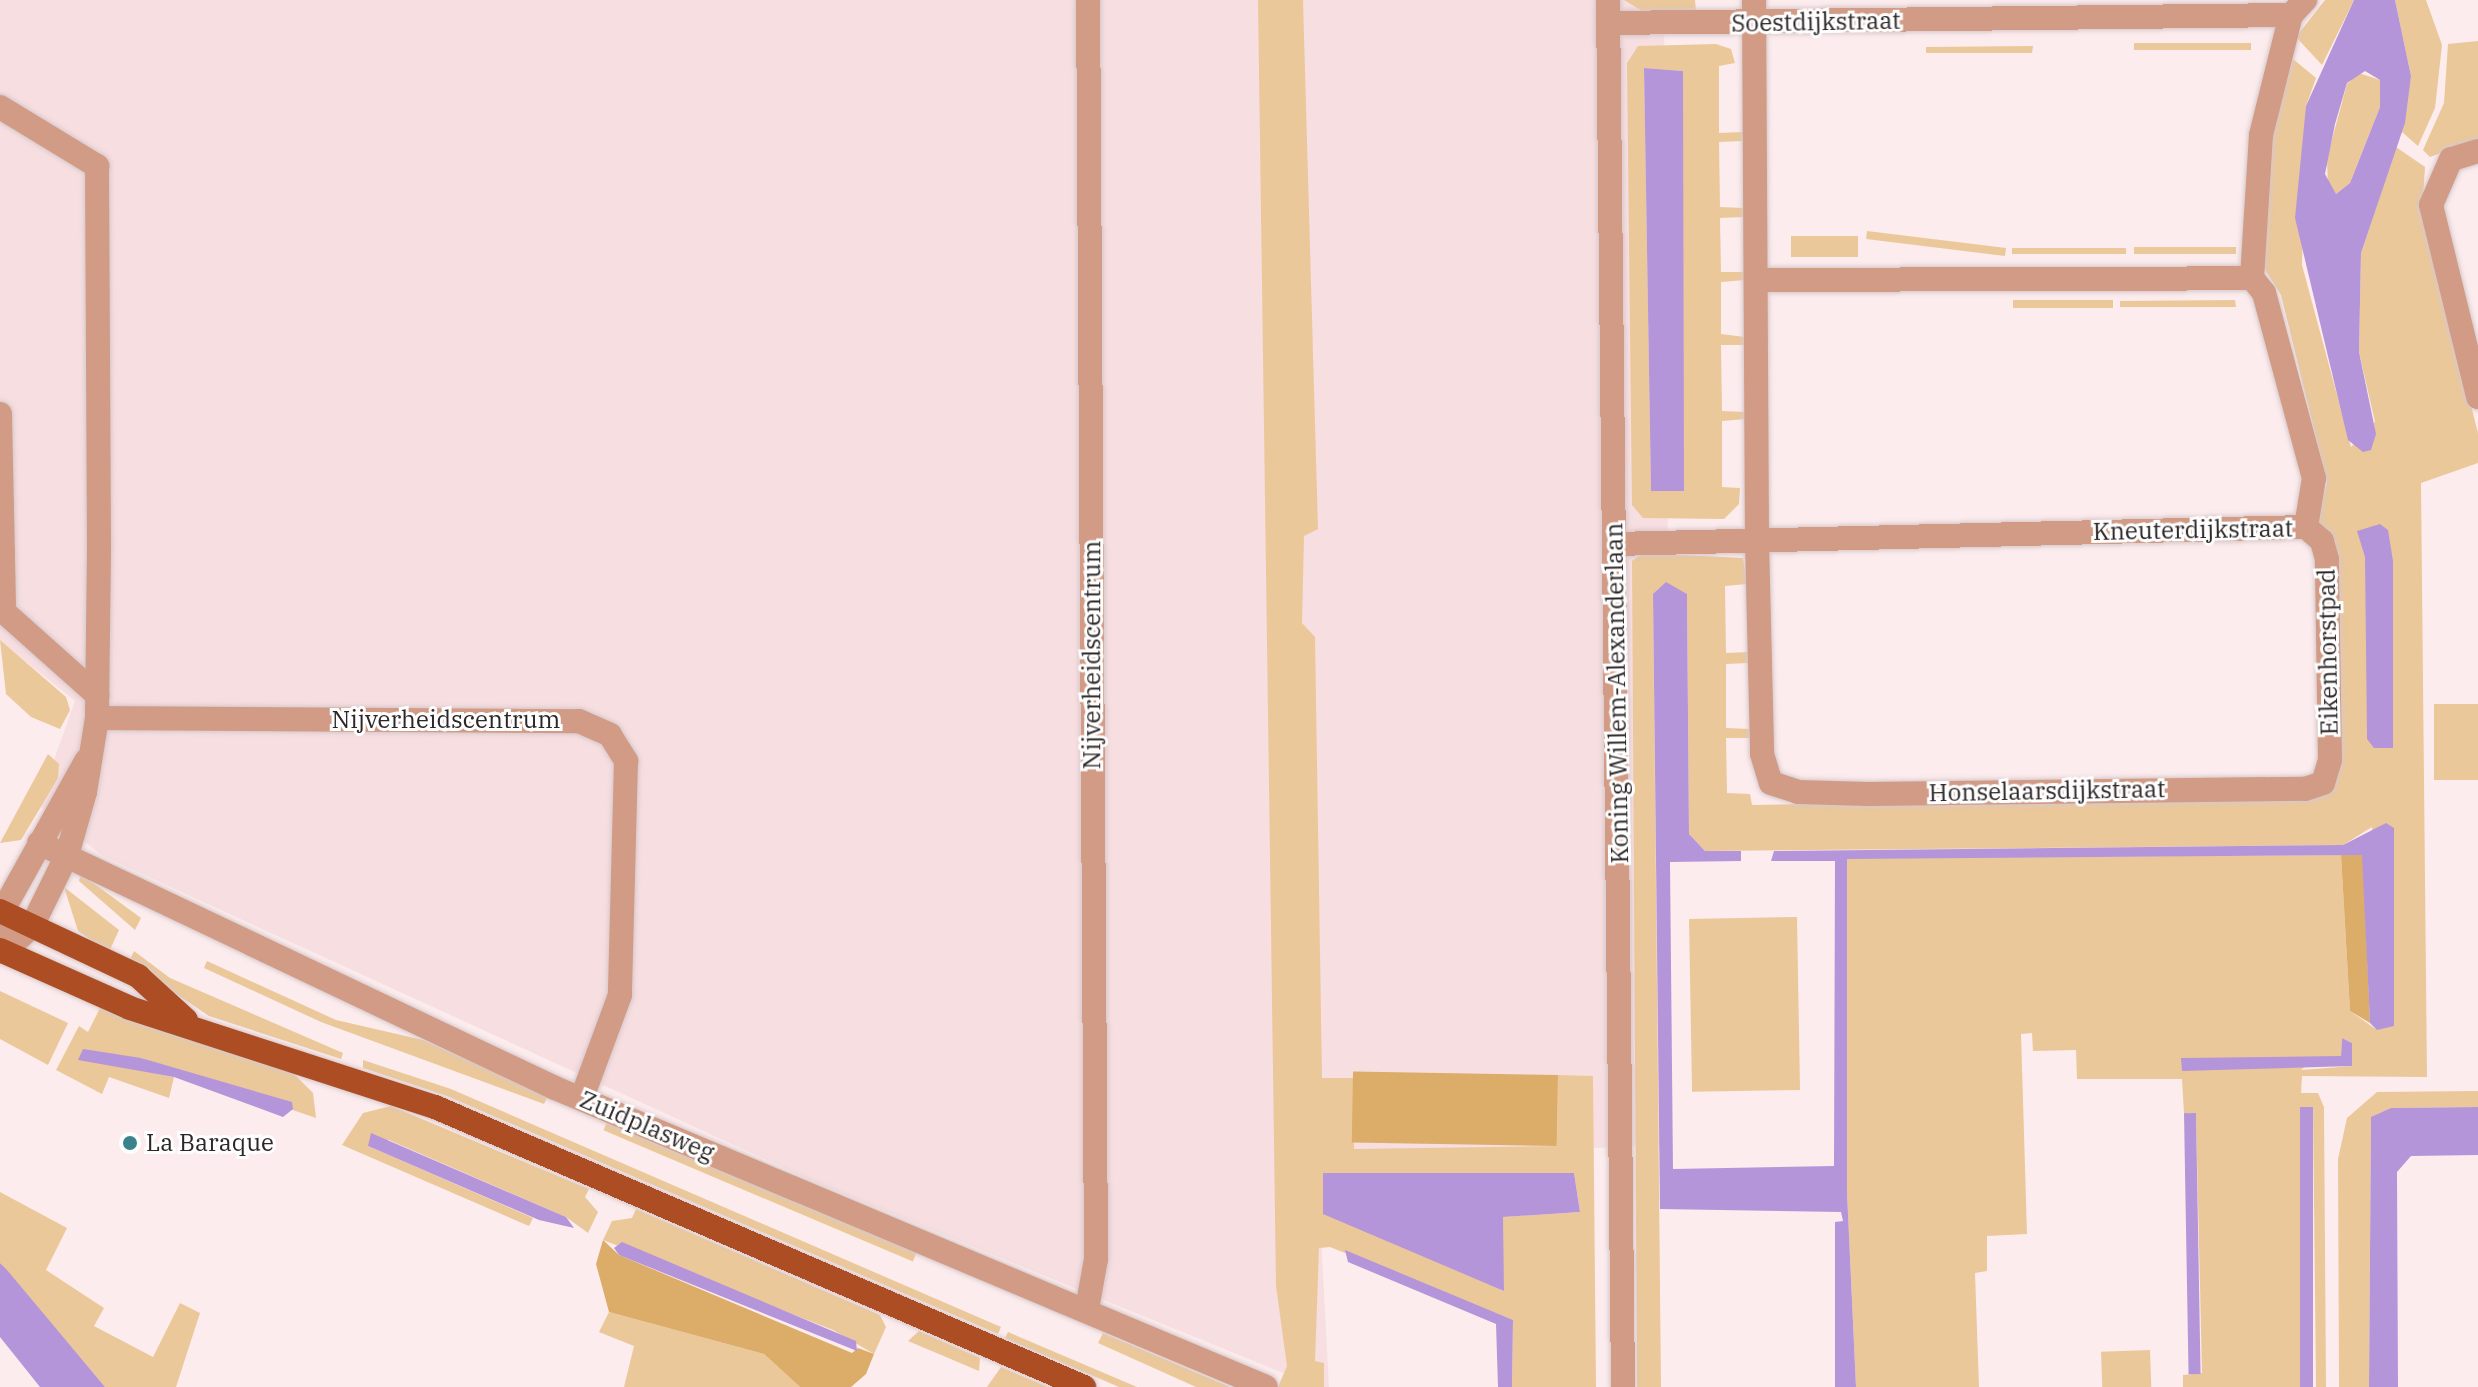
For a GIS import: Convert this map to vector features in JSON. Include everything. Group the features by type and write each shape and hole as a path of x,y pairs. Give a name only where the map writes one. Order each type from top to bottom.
{"main road":[{"path":"1,912 138,976 190,1024"},
{"path":"2,951 130,1008 190,1024 435,1107 1084,1387"}],"street":[{"name":"Nijverheidscentrum","path":"1087,1309 1096,1259 1088,0"},
{"name":"Soestdijkstraat","path":"1608,12 2298,8"},
{"path":"1760,280 2252,278 2261,135 2298,8"},
{"name":"Koning Willem-Alexanderlaan","path":"1608,12 1623,1387"},
{"path":"1754,12 1760,280 1757,542"},
{"path":"0,107 97,166 97,707 93,749 67,855 32,926 2,951"},
{"path":"2478,151 2451,159 2442,172 2431,205 2478,397"},
{"name":"Kneuterdijkstraat","path":"1615,544 2306,527 2314,478 2264,293 2252,278"},
{"path":"0,414 4,612 97,707"},
{"name":"Eikenhorstpad","path":"2306,527 2322,541 2327,559 2330,760 2323,783"},
{"name":"Honselaarsdijkstraat","path":"1757,542 1762,754 1771,783 1798,792 1868,794 2305,789 2323,783"},
{"name":"Nijverheidscentrum","path":"97,707 579,721 610,735 626,761 620,995 582,1098"},
{"path":"2,951 1,912 93,749"},
{"name":"Zuidplasweg","path":"39,843 155,903 582,1098 1266,1387"}],"shaded area":[{"path":"0,0 1664,0 1670,848 1662,1145 1317,1161 1329,1387 1317,1387 815,1182 103,856 38,805 75,701 0,641"},
{"path":"1258,0 1303,0 1318,529 1304,536 1302,623 1315,637 1322,1078 1353,1078 1354,1149 1557,1146 1558,1075 1593,1076 1596,1387 1512,1387 1513,1320 1330,1247 1319,1248 1315,1361 1324,1363 1324,1387 1278,1387 1287,1366 1276,1286","holes":["1323,1173 1574,1173 1580,1212 1503,1217 1503,1291"]},
{"path":"1624,0 1695,0 1696,11 1644,12"},
{"path":"2325,0 2354,0 2322,65 2296,37"},
{"path":"2354,0 2395,0 2411,76 2405,123 2361,253 2359,352 2376,434 2371,450 2363,452 2348,440 2295,218 2306,106","holes":["2365,71 2380,80 2380,107 2350,183 2336,194 2325,174 2347,83"]},
{"path":"2395,0 2426,0 2442,45 2435,108 2418,146 2402,132 2411,76"},
{"path":"2478,41 2478,139 2430,157 2423,150 2444,103 2448,44"},
{"path":"2134,43 2251,43 2251,50 2134,50"},
{"path":"1716,44 1731,49 1735,63 1719,66 1719,133 1743,132 1742,141 1719,142 1720,207 1744,208 1743,217 1720,218 1721,272 1745,272 1745,280 1721,282 1721,334 1745,337 1745,345 1721,345 1722,411 1746,412 1746,419 1722,421 1722,487 1740,488 1739,504 1724,519 1643,518 1632,505 1627,63 1638,46","holes":["1644,68 1683,71 1683,491 1651,491"]},
{"path":"2033,46 2032,53 1926,53 1926,47"},
{"path":"2293,59 2316,78 2306,106 2302,265 2351,447 2375,422 2359,352 2361,253 2396,147 2425,167 2422,213 2478,433 2478,463 2421,483 2427,1077 2302,1076 2301,1093 2318,1093 2324,1107 2326,1387 2316,1387 2313,1107 2300,1107 2304,1387 2183,1387 2183,1375 2202,1373 2196,1113 2184,1114 2182,1079 2077,1079 2076,1050 2033,1051 2032,1033 2021,1034 2027,1234 1987,1236 1987,1271 1975,1273 1979,1387 1856,1387 1847,1192 1847,858 2341,855 2350,1011 2377,1030 2372,827 2343,845 1705,851 1689,834 1687,594 1653,594 1661,1387 1637,1387 1632,561 1643,553 1743,558 1747,584 1725,586 1726,653 1749,652 1748,663 1726,664 1726,728 1749,729 1749,738 1726,738 1727,793 1750,794 1752,805 2325,795 2334,786 2318,518 2327,482 2281,295 2264,268 2270,142","holes":["2342,1038 2352,1043 2352,1066 2301,1070 2314,1059 2341,1056"]},
{"path":"1644,68 1683,71 1684,491 1651,491"},
{"path":"2359,73 2380,80 2380,107 2350,183 2336,194 2328,189 2327,158 2347,84"},
{"path":"1867,231 2006,248 2005,256 1866,239"},
{"path":"1791,236 1858,236 1858,257 1791,257"},
{"path":"2134,247 2236,247 2236,254 2134,254"},
{"path":"2012,248 2126,248 2126,254 2012,254"},
{"path":"2013,300 2113,300 2113,308 2013,308"},
{"path":"2235,300 2236,307 2120,307 2120,301"},
{"path":"2380,524 2388,530 2393,561 2393,748 2374,748 2367,739 2365,557 2357,531"},
{"path":"1666,582 1687,594 1689,834 1705,851 1741,851 1741,861 1670,862 1673,1169 1834,1166 1835,861 1771,861 1774,851 2343,845 2386,823 2394,828 2394,1026 2377,1030 2370,1023 2362,855 1847,859 1847,1192 1856,1387 1835,1387 1835,1222 1843,1221 1841,1212 1660,1209 1653,594"},
{"path":"0,640 66,697 70,710 60,729 31,717 6,694"},
{"path":"2434,704 2478,704 2478,780 2434,780"},
{"path":"48,754 59,764 58,778 21,840 0,843"},
{"path":"2341,855 2363,855 2370,1023 2350,1011"},
{"path":"81,874 141,918 135,930 79,881"},
{"path":"64,887 119,930 109,952 78,931"},
{"path":"1797,917 1800,1090 1692,1092 1689,919"},
{"path":"134,951 170,978 343,1053 341,1059 209,1016 129,962"},
{"path":"207,961 336,1020 423,1040 548,1096 544,1104 321,1022 204,968"},
{"path":"0,991 68,1023 48,1065 0,1039"},
{"path":"102,1004 293,1073 313,1093 316,1118 141,1058 79,1059 174,1077 169,1098 109,1077 102,1094 56,1070 79,1026 88,1032"},
{"path":"2342,1038 2352,1043 2352,1066 2182,1071 2181,1058 2341,1056"},
{"path":"83,1049 141,1058 292,1102 293,1109 283,1117 174,1077 78,1060"},
{"path":"363,1060 451,1089 1001,1327 998,1334 447,1096 363,1068"},
{"path":"1353,1071 1558,1075 1557,1146 1352,1142"},
{"path":"2478,1091 2478,1107 2391,1108 2371,1118 2369,1387 2339,1387 2338,1159 2347,1118 2377,1092"},
{"path":"391,1106 589,1189 585,1197 598,1212 588,1233 566,1217 389,1140 368,1146 533,1218 529,1226 342,1145 363,1113"},
{"path":"2300,1107 2313,1107 2313,1387 2300,1387"},
{"path":"2478,1107 2478,1155 2411,1156 2397,1172 2398,1387 2369,1387 2371,1117 2391,1108"},
{"path":"2184,1113 2196,1113 2201,1374 2189,1374"},
{"path":"607,1122 916,1253 913,1262 603,1130"},
{"path":"371,1133 566,1217 574,1228 539,1220 368,1146"},
{"path":"1323,1173 1574,1173 1580,1212 1503,1217 1504,1291 1323,1214"},
{"path":"0,1192 67,1228 46,1270 104,1308 94,1326 153,1357 180,1303 200,1313 176,1387 105,1387 0,1263"},
{"path":"636,1209 880,1315 886,1327 874,1354 833,1330 603,1240 612,1221 632,1218"},
{"path":"603,1240 619,1255 852,1353 858,1348 874,1354 866,1374 851,1387 800,1387 764,1354 609,1312 596,1264"},
{"path":"622,1242 856,1341 857,1351 619,1255 614,1248"},
{"path":"1345,1250 1513,1320 1512,1387 1498,1387 1496,1324 1348,1262"},
{"path":"0,1263 105,1387 40,1387 0,1337"},
{"path":"609,1312 764,1354 800,1387 624,1387 634,1346 599,1332"},
{"path":"919,1331 980,1358 979,1371 908,1341"},
{"path":"1008,1332 1137,1387 1119,1387 1005,1338"},
{"path":"1103,1333 1230,1387 1196,1387 1098,1343"},
{"path":"2150,1350 2151,1387 2102,1387 2101,1352"},
{"path":"1001,1367 1048,1387 987,1387"}],"place":[{"name":"La Baraque","path":"130,1143"}]}
